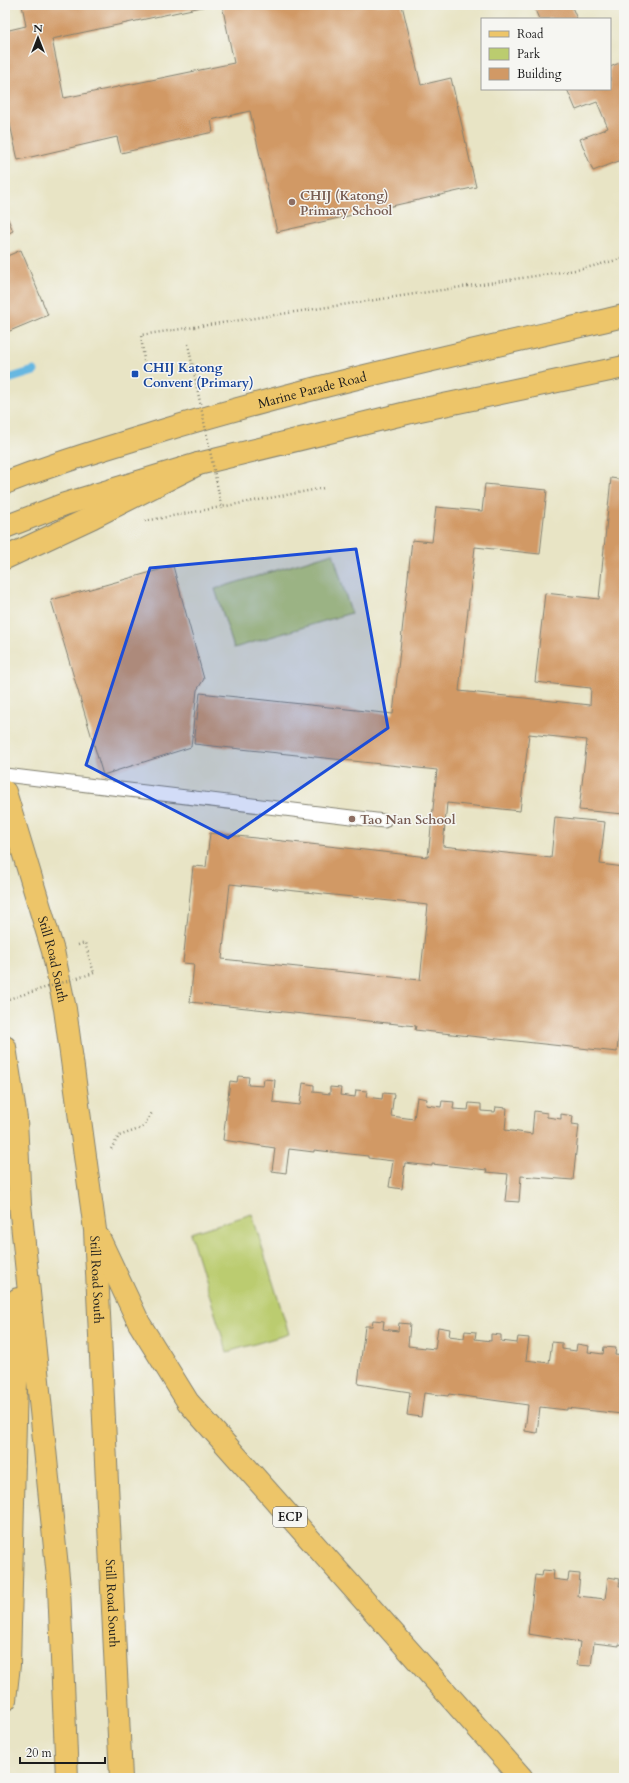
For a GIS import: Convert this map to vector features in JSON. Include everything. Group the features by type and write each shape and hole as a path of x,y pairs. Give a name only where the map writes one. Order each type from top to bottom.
{"main road":[{"name":"Marine Parade Road","path":"5,484 44,467 222,413 354,378 624,316"},
{"path":"5,527 65,504 198,464 415,411 624,367"},
{"path":"5,558 93,517 198,464"},
{"name":"Still Road South","path":"5,792 52,951 64,1001 95,1230 121,1778"},
{"path":"5,1047 16,1120 20,1204 59,1587 67,1778"},
{"path":"5,1700 9,1666 20,1204"},
{"name":"ECP","path":"95,1230 139,1323 188,1402 522,1778"}],"lane":[{"path":"5,775 384,820"}],"path":[{"path":"145,369 141,335 582,269 624,258"},
{"path":"188,344 222,509"},
{"path":"139,523 324,488"},
{"path":"5,1000 94,973"},
{"path":"107,1154 119,1136 142,1128 153,1112"}],"highlighted area":[{"path":"356,549 388,728 228,838 86,765 150,568"}],"green space":[{"path":"333,553 351,613 234,648 215,589"},
{"path":"252,1214 289,1334 227,1352 190,1233"}],"building":[{"path":"22,5 211,5 52,39 64,98 234,63 222,5 402,5 421,85 451,78 476,187 277,232 250,111 211,120 213,132 121,153 117,137 18,160 5,102 5,31 26,26"},
{"path":"533,5 576,5 572,7 577,18 539,18"},
{"path":"624,61 624,159 593,171 580,139 608,128 597,102 576,110 567,90 611,90 611,67"},
{"path":"5,212 13,231 5,235"},
{"path":"21,250 48,315 5,333 5,257"},
{"name":"Tao Nan School","path":"611,478 624,480 624,698 622,722 624,722 624,814 579,810 587,740 529,734 520,811 447,803 443,846 551,858 555,817 605,822 600,864 624,867 624,1023 620,1023 617,1052 415,1030 416,1026 190,1002 194,964 183,963 193,866 206,867 210,833 428,857 437,770 194,744 200,693 393,714 412,540 432,542 436,507 482,511 485,484 547,490 540,554 475,547 459,691 590,705 591,688 535,682 545,593 599,599","holes":["230,884 428,905 420,980 222,959"]},
{"path":"173,566 204,679 197,690 191,747 103,775 51,600"},
{"path":"238,1076 249,1077 248,1085 263,1086 264,1079 275,1080 273,1102 300,1105 303,1083 314,1085 314,1092 330,1094 330,1087 341,1088 340,1095 355,1097 356,1090 367,1091 366,1097 382,1099 383,1093 394,1094 391,1116 414,1119 417,1097 427,1099 426,1105 441,1107 442,1101 454,1102 453,1109 468,1110 469,1103 481,1104 481,1111 495,1112 496,1107 507,1108 505,1130 532,1134 534,1111 547,1113 547,1117 561,1119 561,1114 573,1116 572,1124 579,1125 573,1180 521,1176 519,1202 505,1201 508,1174 486,1172 487,1170 432,1164 432,1166 405,1163 402,1189 389,1187 393,1161 368,1158 368,1156 314,1150 314,1152 289,1149 286,1173 272,1171 275,1148 223,1140 230,1081 237,1082"},
{"path":"373,1320 384,1321 383,1329 398,1331 399,1323 410,1324 408,1346 435,1349 438,1327 450,1329 449,1336 464,1338 465,1331 476,1332 475,1339 491,1341 491,1334 501,1335 501,1341 517,1343 518,1337 529,1338 526,1360 549,1363 552,1342 562,1343 562,1349 576,1351 577,1344 589,1346 588,1352 603,1354 604,1347 616,1348 615,1355 624,1356 624,1416 622,1416 622,1414 567,1408 567,1410 540,1407 537,1433 525,1431 528,1405 449,1394 448,1396 424,1393 421,1417 407,1415 410,1392 358,1384 365,1326 372,1326"},
{"path":"543,1570 554,1571 553,1579 568,1581 569,1573 580,1574 578,1596 605,1599 608,1577 620,1579 619,1586 624,1586 624,1645 619,1644 619,1646 594,1643 591,1666 577,1665 580,1642 528,1634 535,1575 542,1576"}],"waterway":[{"path":"5,380 34,371"}],"place":[{"name":"CHIJ (Katong) Primary School","path":"292,202"},
{"name":"CHIJ Katong Convent (Primary)","path":"135,374"},
{"name":"Tao Nan School","path":"352,819"}]}
